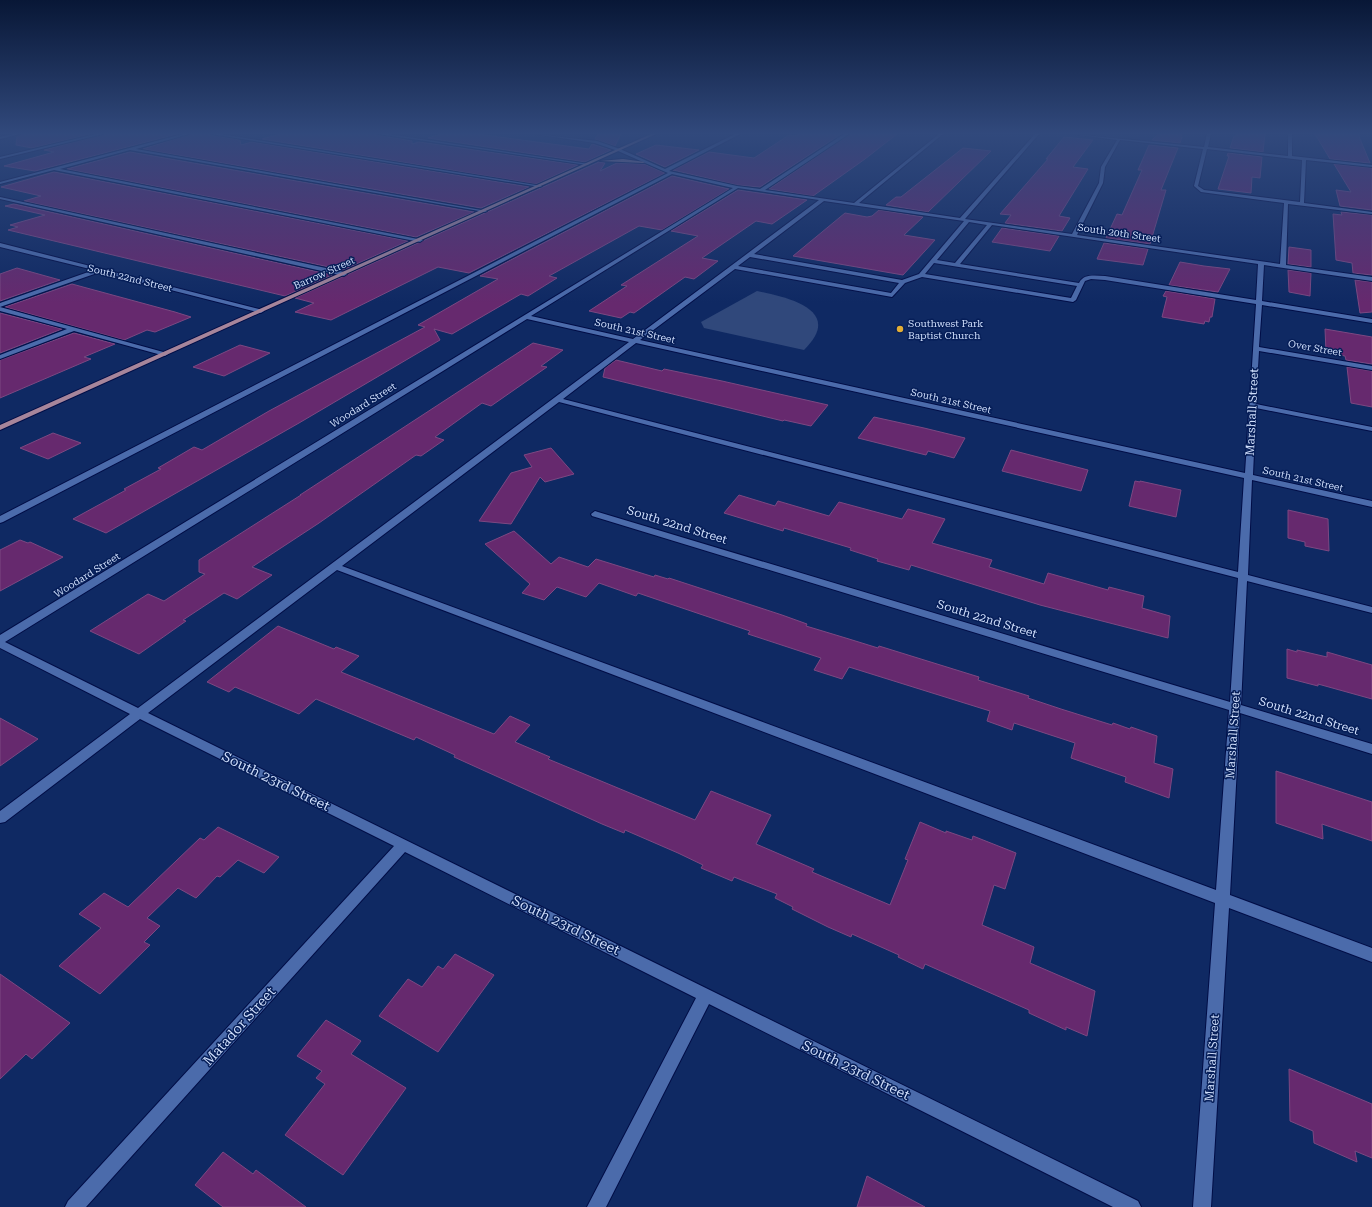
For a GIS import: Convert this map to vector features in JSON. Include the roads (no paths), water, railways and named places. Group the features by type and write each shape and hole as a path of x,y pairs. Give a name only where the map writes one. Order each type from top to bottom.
{"main road":[{"name":"Barrow Street","path":"0,428 530,190"}],"street":[{"path":"165,190 420,240"},
{"path":"367,190 485,211"},
{"path":"0,520 633,190"},
{"name":"Woodard Street","path":"0,640 730,190"},
{"name":"South 20th Street","path":"763,190 1372,279"},
{"path":"855,204 872,190"},
{"path":"962,219 987,190"},
{"path":"1074,236 1097,190"},
{"path":"1202,190 1372,213"},
{"path":"1302,204 1303,190"},
{"path":"0,198 344,274"},
{"path":"0,818 824,199"},
{"path":"1283,266 1286,202"},
{"path":"733,267 892,295 903,282 921,275 968,220"},
{"path":"956,265 991,223"},
{"name":"South 22nd Street","path":"0,245 260,311"},
{"path":"748,255 903,282"},
{"path":"933,261 1081,285"},
{"name":"Marshall Street","path":"1202,1207 1235,708 1261,263"},
{"path":"0,305 100,270"},
{"path":"921,275 1074,300 1083,280 1090,277 1105,278 1372,320"},
{"path":"0,310 165,354"},
{"name":"South 21st Street","path":"526,317 1372,504"},
{"path":"0,358 73,329"},
{"name":"Over Street","path":"1255,348 1372,368"},
{"path":"556,399 1372,610"},
{"path":"1252,405 1372,429"},
{"name":"South 22nd Street","path":"595,514 1372,749"},
{"path":"334,566 1372,955"},
{"name":"South 23rd Street","path":"0,644 1132,1207"},
{"name":"Matador Street","path":"74,1207 404,845"},
{"path":"596,1207 706,995"}],"place":[{"name":"Southwest Park Baptist Church","path":"900,329"}]}
